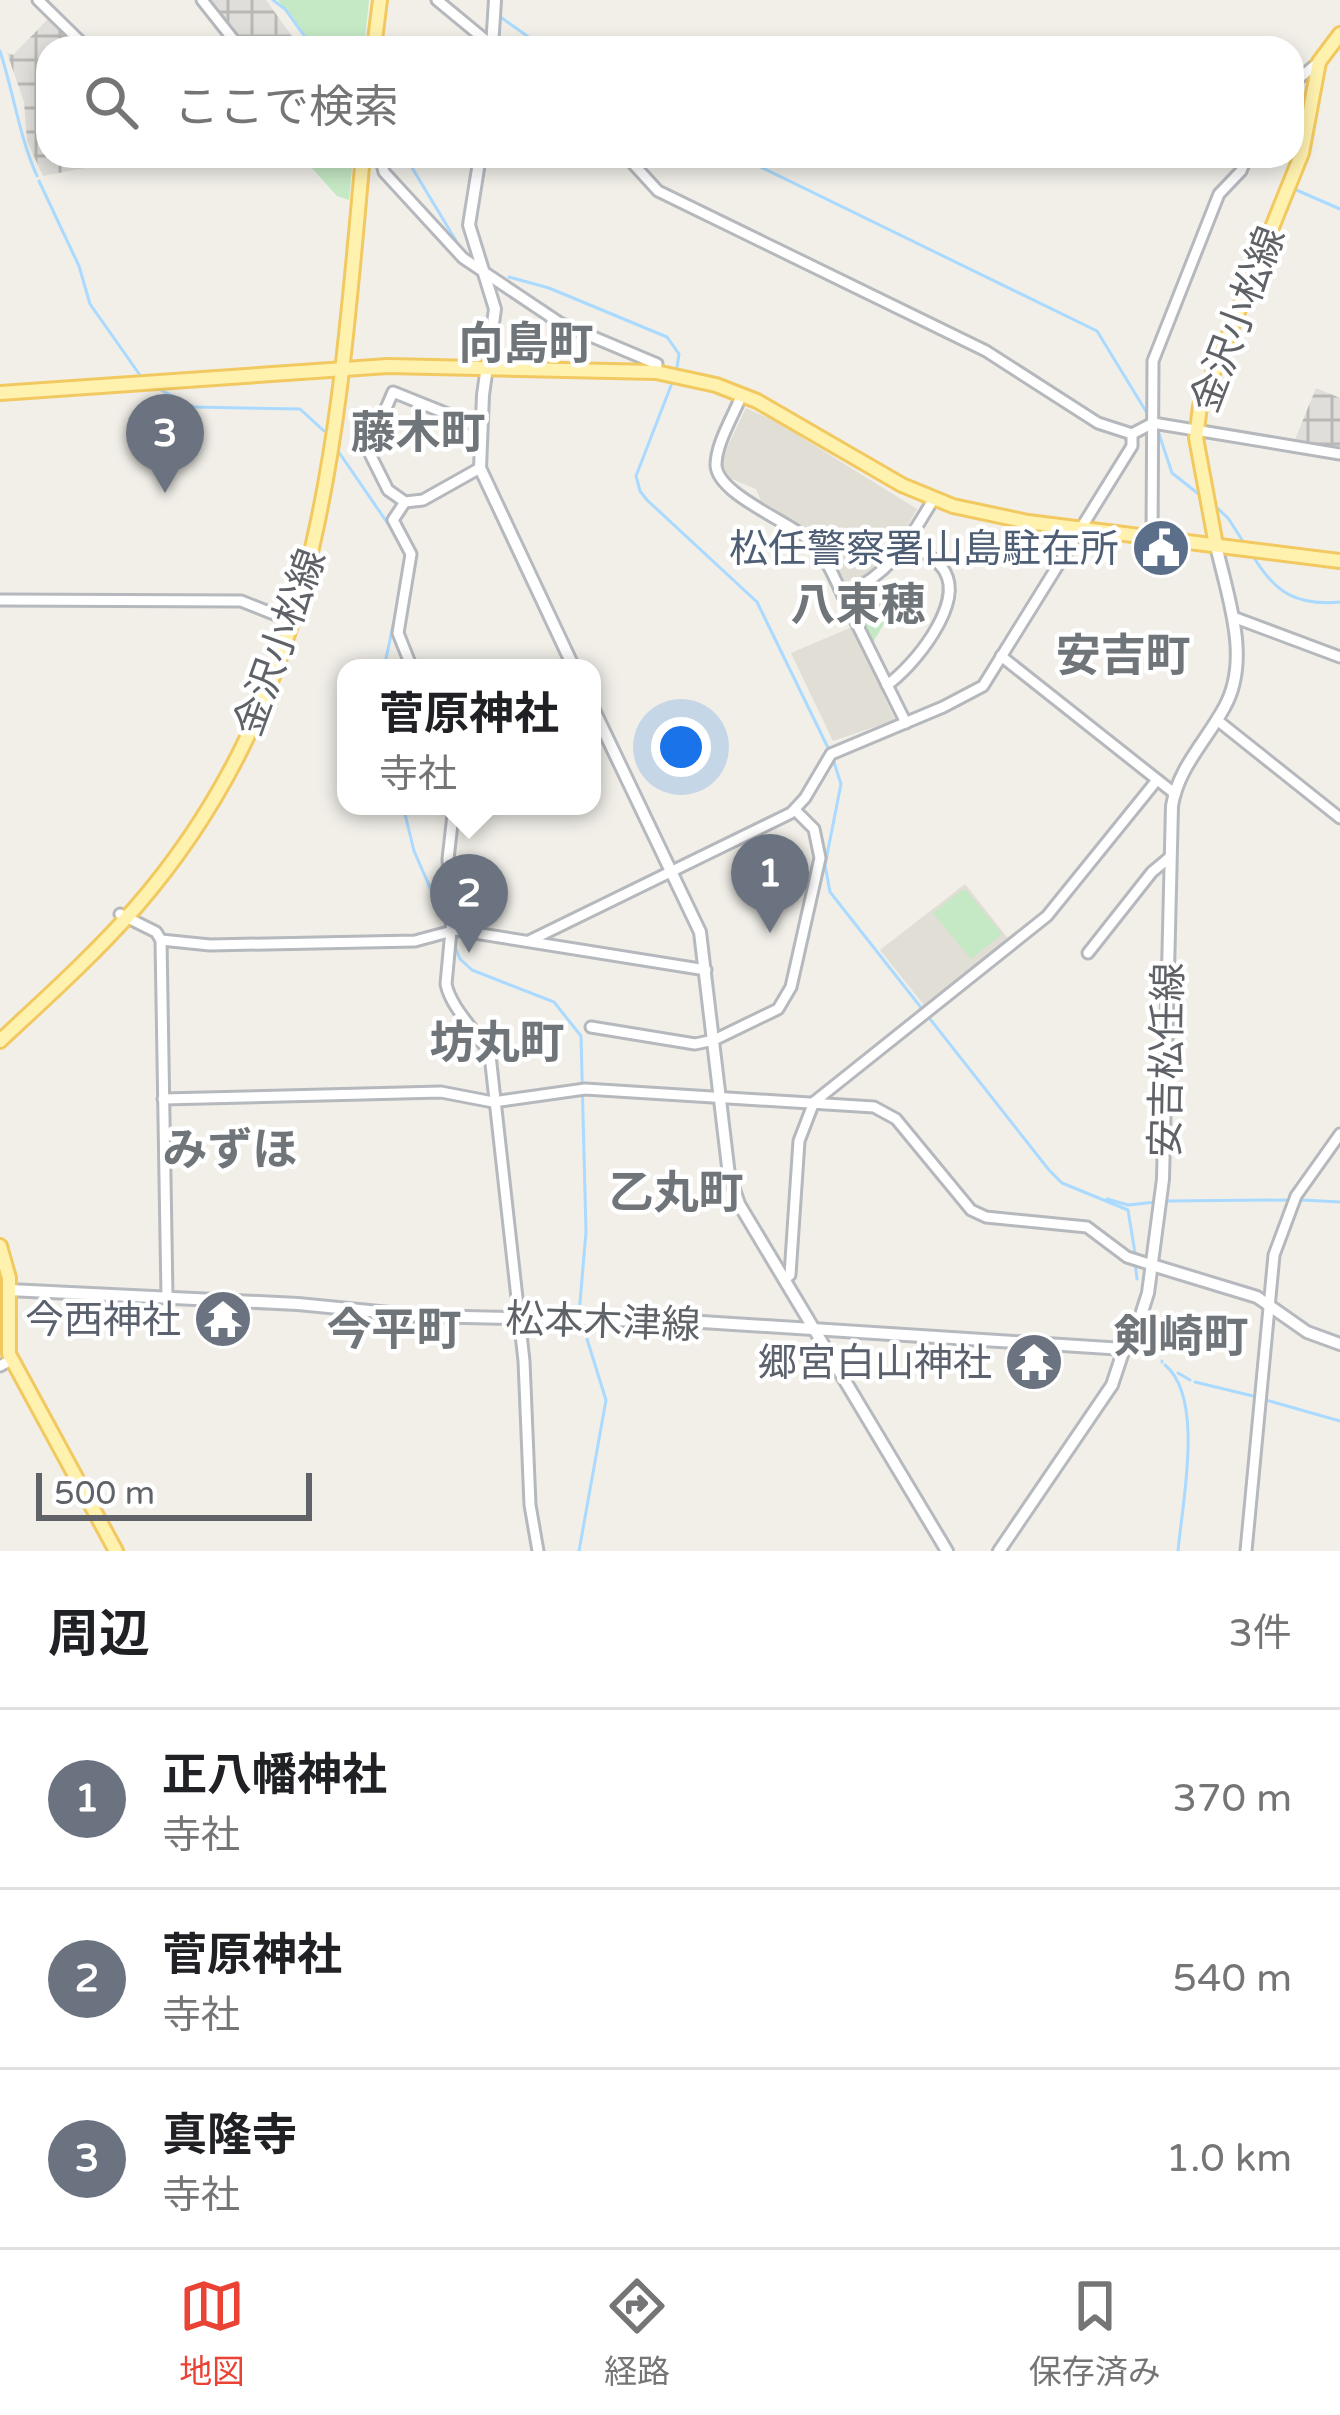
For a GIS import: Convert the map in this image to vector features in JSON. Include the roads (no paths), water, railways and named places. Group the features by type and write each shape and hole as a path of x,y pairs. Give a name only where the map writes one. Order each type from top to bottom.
{"main road":[{"path":"373,36 377,0"},
{"name":"金沢小松線","path":"1304,142 1318,62 1340,34"},
{"name":"金沢小松線","path":"0,1037 173,859 254,724 315,548 359,168"},
{"path":"478,168 469,225 496,309 480,427 480,468 570,659"},
{"name":"金沢小松線","path":"1216,544 1196,428 1201,400 1296,168"},
{"path":"0,393 339,369 656,372 742,394 933,500 982,514 1340,561"},
{"name":"安吉松任線","path":"999,1551 1112,1385 1148,1293 1163,1179 1174,794 1236,676 1233,617 1216,544"},
{"path":"601,725 698,925 730,1175 739,1204 947,1551"},
{"path":"0,1246 10,1290 6,1363 116,1551"},
{"path":"1152,1265 1236,1289 1268,1304 1307,1332 1340,1344"},
{"name":"松本木津線","path":"10,1290 418,1316 1130,1341"},
{"path":"793,1328 805,1315"},
{"path":"805,1315 831,1331 822,1337 824,1346"},
{"path":"793,1328 824,1346"}],"street":[{"path":"38,0 75,36"},
{"path":"202,0 230,36"},
{"path":"437,0 480,36"},
{"path":"1304,74 1318,62"},
{"path":"383,168 463,258 560,322 657,364 656,372"},
{"path":"637,168 658,190 986,351 1098,423 1132,434 1153,423 1196,428 1340,454"},
{"path":"1152,538 1154,356 1219,194 1242,168"},
{"path":"480,427 393,392 368,450 388,490 405,502 423,500 480,468"},
{"path":"742,394 716,472 725,486 808,539 843,596 906,723"},
{"path":"529,941 795,810 832,753 977,691 1132,446 1132,434"},
{"path":"843,596 883,574 933,500"},
{"path":"405,502 393,520 411,554 398,638 408,659"},
{"path":"887,685 910,667 940,620 950,591 947,575 936,561 908,543"},
{"path":"0,600 241,601 292,621"},
{"path":"1233,617 1340,657"},
{"path":"1001,656 1174,794"},
{"path":"1216,720 1340,818"},
{"path":"784,1279 790,1275 799,1141 814,1102 1047,916 1157,780"},
{"path":"591,1027 694,1044 714,1040 778,1009 791,987 821,849 814,829 795,810"},
{"path":"453,815 448,859 448,994 490,1055 524,1361 530,1504 538,1551"},
{"path":"1088,953 1152,872 1170,857"},
{"path":"123,915 156,932 161,940 167,1297"},
{"path":"161,940 210,945 415,941 451,930 706,970"},
{"path":"163,1099 441,1092 493,1102 584,1089 874,1107 888,1112 977,1214 1080,1225 1152,1265"},
{"path":"1246,1551 1270,1274 1283,1223 1304,1182 1340,1134"}],"waterway":[{"path":"273,0 304,36"},
{"path":"499,16 527,36"},
{"path":"0,51 37,176"},
{"path":"412,168 461,249"},
{"path":"763,168 1097,331 1147,413"},
{"path":"39,181 79,266 90,304 142,378"},
{"path":"1294,189 1340,209"},
{"path":"509,277 549,288 667,337 679,354 676,374"},
{"path":"672,383 636,476 640,491 757,602 832,756 841,784 825,865 830,892 1049,1170 1062,1183 1128,1210 1135,1253"},
{"path":"157,388 194,407 300,409 324,431"},
{"path":"1158,431 1172,473 1200,495"},
{"path":"336,448 395,534"},
{"path":"1213,504 1244,543"},
{"path":"1253,556 1289,594 1311,602 1340,602"},
{"path":"386,659 401,588"},
{"path":"405,815 414,851 447,926"},
{"path":"455,947 472,970 554,1002 581,1036 586,1232 579,1314"},
{"path":"1107,1199 1128,1205 1156,1202"},
{"path":"1166,1201 1286,1200"},
{"path":"1302,1200 1340,1202"},
{"path":"1135,1263 1137,1279"},
{"path":"579,1551 606,1400 582,1323"},
{"path":"1136,1340 1146,1344"},
{"path":"1165,1365 1177,1381 1188,1426 1178,1551"},
{"path":"1178,1373 1190,1380"},
{"path":"1195,1382 1257,1397"},
{"path":"1266,1400 1340,1421"}],"place":[{"name":"真隆寺","path":"165,493"},
{"name":"松任警察署山島駐在所","path":"1161,548"},
{"name":"正八幡神社","path":"770,933"},
{"name":"菅原神社","path":"469,953"},
{"name":"今西神社","path":"223,1319"},
{"name":"郷宮白山神社","path":"1034,1362"}],"district":[{"name":"向島町","path":"526,343"},
{"name":"藤木町","path":"418,432"},
{"name":"八束穂","path":"858,604"},
{"name":"安吉町","path":"1123,655"},
{"name":"坊丸町","path":"497,1042"},
{"name":"みずほ","path":"230,1149"},
{"name":"乙丸町","path":"676,1192"},
{"name":"今平町","path":"394,1329"},
{"name":"剣崎町","path":"1181,1336"}]}
